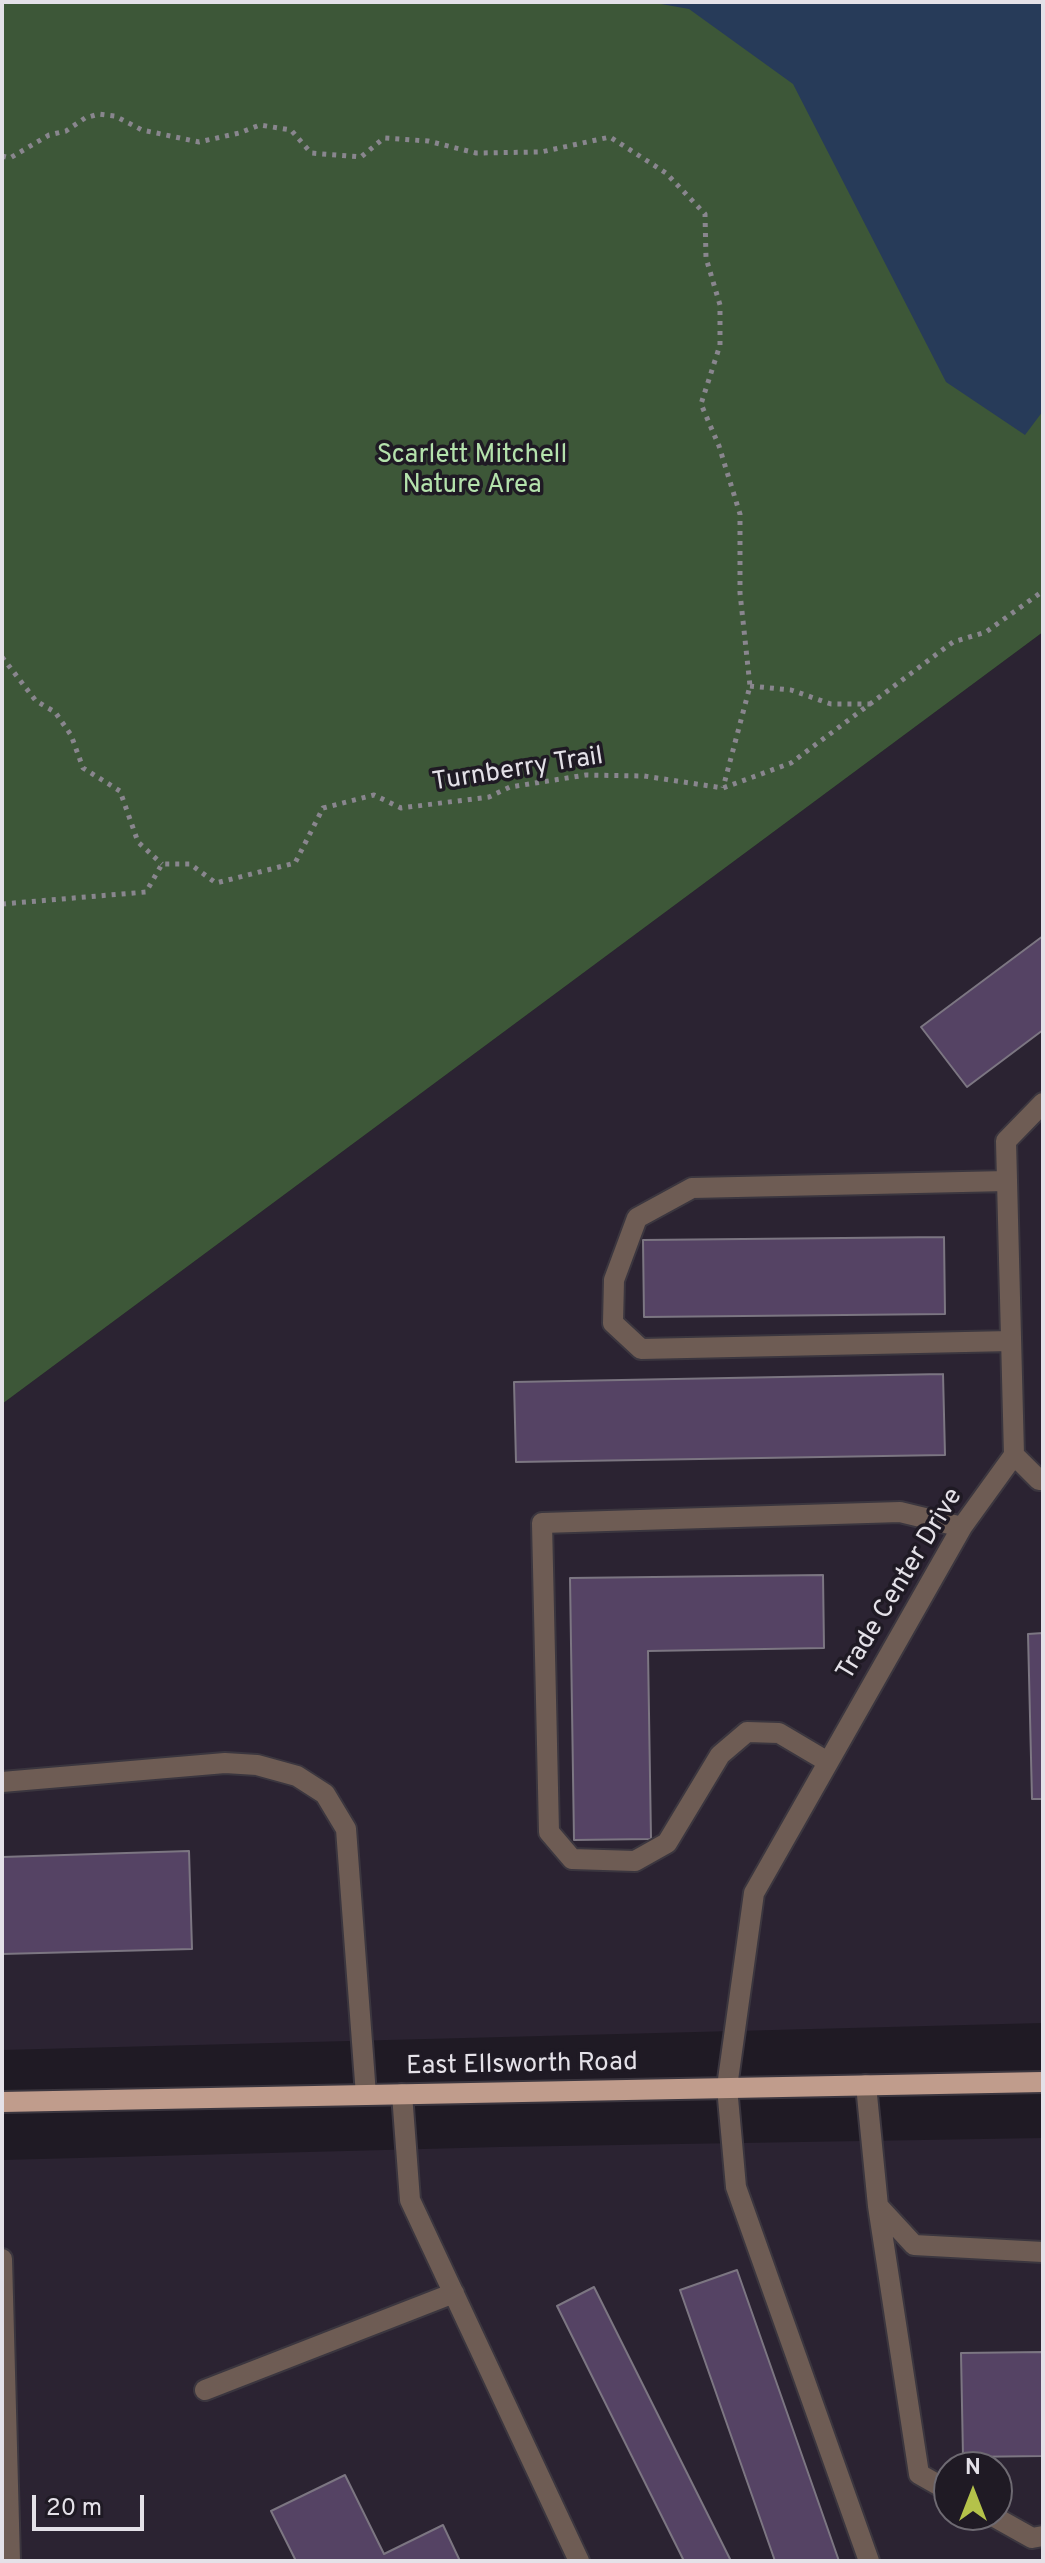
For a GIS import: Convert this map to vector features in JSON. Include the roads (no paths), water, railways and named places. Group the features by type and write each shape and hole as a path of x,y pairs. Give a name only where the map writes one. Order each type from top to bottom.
{"main road":[{"name":"East Ellsworth Road","path":"2,2102 1043,2082"}],"street":[{"path":"1043,1103 1006,1141 1014,1455 1039,1480 1043,1480"},
{"path":"1007,1181 692,1188 637,1218 614,1280 613,1323 641,1349 1011,1341"},
{"name":"Trade Center Drive","path":"869,2561 736,2187 727,2087 754,1893 962,1527 1014,1455"},
{"path":"828,1762 779,1733 747,1732 720,1755 667,1843 635,1861 572,1859 549,1832 542,1523 900,1512 962,1527"},
{"path":"2,1782 225,1763 247,1764 297,1776 325,1794 346,1829 366,2095"},
{"path":"866,2085 878,2206 919,2474 933,2482"},
{"path":"402,2094 410,2200 579,2561"},
{"path":"878,2206 914,2245 1043,2252"},
{"path":"2,2259 10,2561"},
{"path":"205,2390 454,2293"},
{"path":"1013,2527 1032,2538 1043,2536"}],"water":[{"path":"650,2 1043,2 1043,411 1025,435 946,382 793,84 689,9"}],"park label":[{"name":"Scarlett Mitchell Nature Area","path":"472,472"}]}
